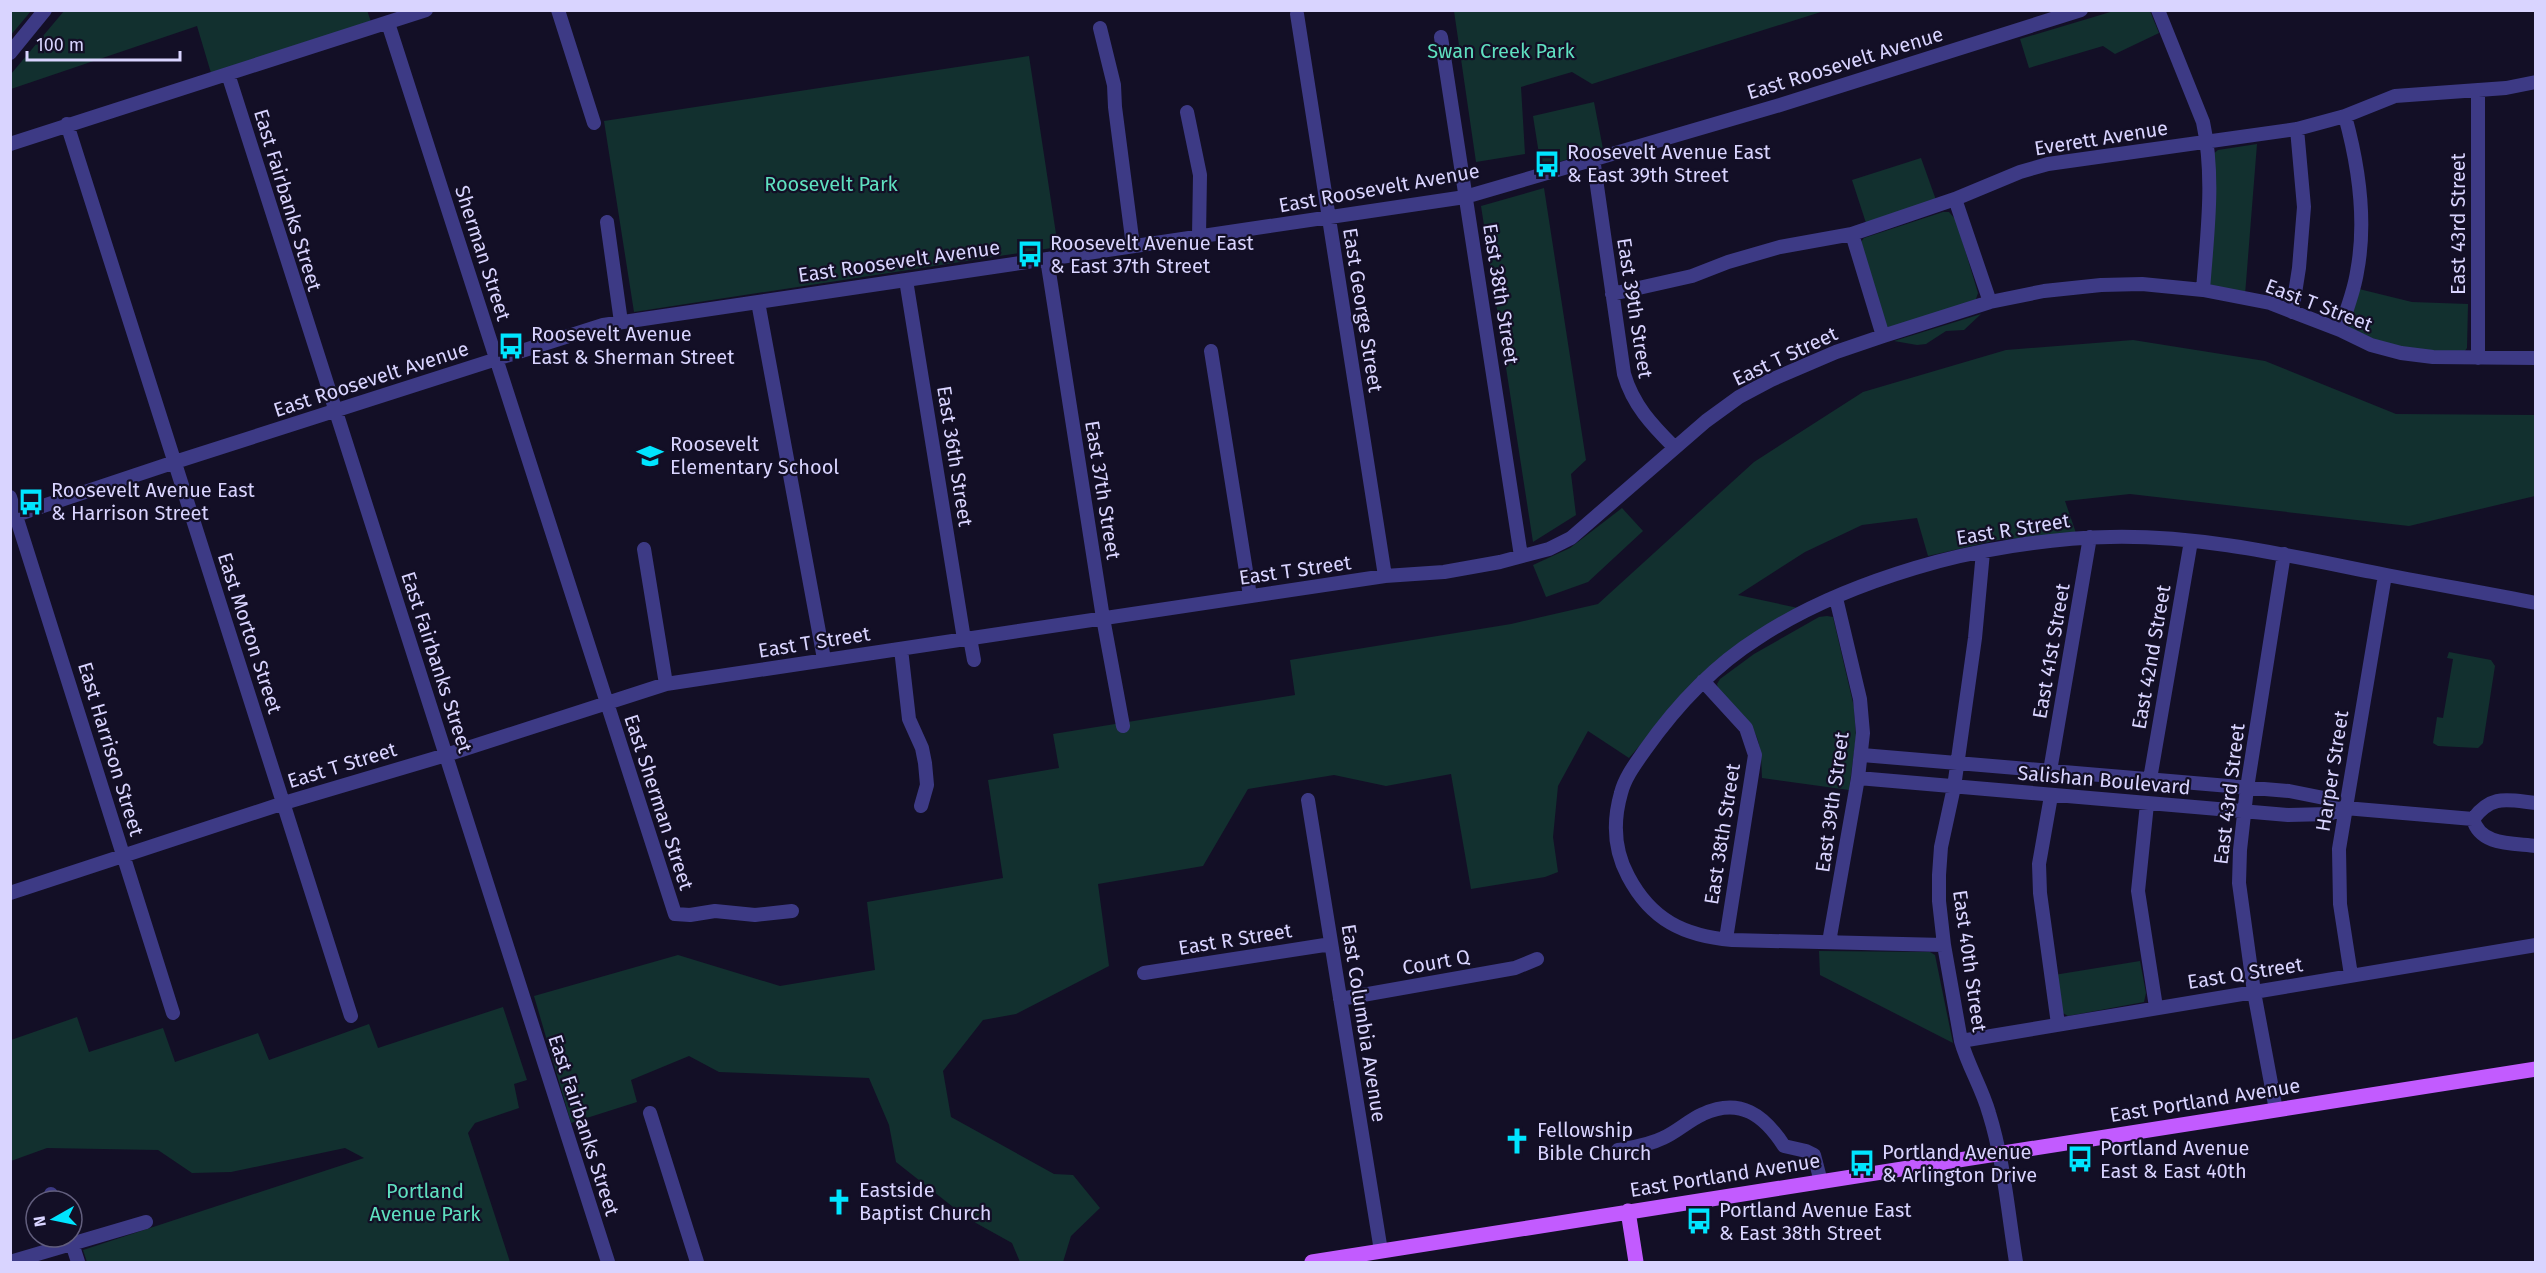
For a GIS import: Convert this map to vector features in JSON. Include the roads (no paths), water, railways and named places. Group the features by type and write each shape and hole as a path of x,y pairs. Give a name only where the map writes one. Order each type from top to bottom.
{"main road":[{"name":"East Portland Avenue","path":"1312,1263 1628,1211 2535,1069"},
{"path":"1628,1211 1635,1263"}],"street":[{"path":"10,53 45,10"},
{"path":"10,144 426,10"},
{"path":"558,10 594,123"},
{"name":"East Roosevelt Avenue","path":"14,516 603,325 1465,197 1779,105 2081,10"},
{"path":"2158,10 2204,123 2207,141 2210,190 2203,290"},
{"name":"East George Street","path":"1297,14 1385,576"},
{"name":"Sherman Street","path":"388,23 606,702"},
{"path":"1100,28 1114,85 1116,118 1133,246"},
{"name":"East 38th Street","path":"1440,37 1521,556"},
{"name":"East Fairbanks Street","path":"228,74 608,1263"},
{"name":"Everett Avenue","path":"1612,294 1692,276 1728,262 1780,247 1852,234 1955,199 2020,172 2048,164 2297,129 2345,116 2395,96 2478,90 2535,82"},
{"name":"East 43rd Street","path":"2478,90 2478,358"},
{"path":"1187,112 1200,175 1198,236"},
{"path":"2340,330 2357,272 2361,218 2356,159 2345,116"},
{"name":"East Morton Street","path":"67,124 351,1017"},
{"path":"2292,312 2300,268 2304,207 2297,129"},
{"name":"East 39th Street","path":"1593,158 1623,374 1628,390 1647,420 1674,447"},
{"path":"1955,199 1990,302"},
{"path":"607,222 621,322"},
{"path":"1852,234 1883,336"},
{"name":"East 37th Street","path":"1047,259 1103,618 1123,726"},
{"name":"East 36th Street","path":"906,280 967,638 974,660"},
{"name":"East T Street","path":"10,893 284,803 446,755 666,684 1385,576 1444,572 1549,549 1571,538 1674,447 1739,397 1771,380 1836,352 1990,302 2044,291 2101,285 2149,284 2203,290 2270,303 2340,330 2371,345 2401,353 2478,358 2535,358"},
{"path":"758,302 824,659"},
{"path":"1211,351 1250,596"},
{"name":"East Harrison Street","path":"10,496 14,516 173,1013"},
{"name":"East R Street","path":"1726,939 1702,936 1678,928 1644,902 1624,870 1615,834 1622,789 1635,764 1661,728 1703,681 1757,638 1836,598 1914,568 1983,552 2090,537 2191,541 2284,554 2535,603"},
{"name":"East 41st Street","path":"2050,771 2090,537"},
{"name":"East 42nd Street","path":"2150,779 2191,541"},
{"path":"644,549 666,684"},
{"name":"East 40th Street","path":"1983,552 1975,638 1954,787 1941,847 1939,901 1944,945 1961,1041 1967,1062 1989,1112 2016,1263"},
{"name":"East 43rd Street","path":"2276,1110 2254,992 2238,883 2247,788 2284,554"},
{"name":"Harper Street","path":"2351,975 2340,904 2339,849 2385,575"},
{"name":"East 39th Street","path":"1829,942 1862,755 1862,710 1836,598"},
{"path":"901,649 909,719 922,748 925,763 927,785 921,806"},
{"name":"East 38th Street","path":"1703,681 1746,728 1755,756 1726,939"},
{"name":"East Sherman Street","path":"606,702 675,914 690,915 715,911 755,915 792,911"},
{"name":"Salishan Boulevard","path":"1862,755 2247,788 2310,795 2334,801 2345,808"},
{"name":"Salishan Boulevard","path":"1858,778 2244,812 2317,815 2329,814 2345,808 2473,819"},
{"path":"2051,796 2039,864 2040,893 2058,1024"},
{"name":"East Columbia Avenue","path":"1308,800 1381,1251"},
{"path":"2535,803 2495,800 2485,806 2473,819 2478,830 2485,837 2499,842 2535,846"},
{"path":"2147,804 2138,891 2156,1007"},
{"path":"1726,939 1944,945"},
{"name":"East R Street","path":"1144,973 1331,944"},
{"name":"East Q Street","path":"1961,1041 2535,945"},
{"name":"Court Q","path":"1340,999 1515,968 1537,959"},
{"path":"1618,1150 1651,1144 1704,1113 1739,1108 1752,1112 1767,1122 1784,1146 1814,1155 1821,1182"},
{"path":"650,1113 697,1263"},
{"path":"84,1237 146,1222"},
{"path":"10,1262 46,1249"}],"place":[{"name":"Roosevelt Avenue East & East 39th Street","path":"1547,164"},
{"name":"Roosevelt Avenue East & East 37th Street","path":"1030,254"},
{"name":"Roosevelt Avenue East & Sherman Street","path":"511,346"},
{"name":"Roosevelt Elementary School","path":"650,456"},
{"name":"Roosevelt Avenue East & Harrison Street","path":"31,502"},
{"name":"Fellowship Bible Church","path":"1517,1141"},
{"name":"Portland Avenue East & East 40th","path":"2080,1159"},
{"name":"Portland Avenue & Arlington Drive","path":"1862,1163"},
{"name":"Eastside Baptist Church","path":"839,1202"},
{"name":"Portland Avenue East & East 38th Street","path":"1699,1221"}],"park label":[{"name":"Swan Creek Park","path":"1501,51"},
{"name":"Roosevelt Park","path":"831,184"},
{"name":"Portland Avenue Park","path":"425,1202"}]}
